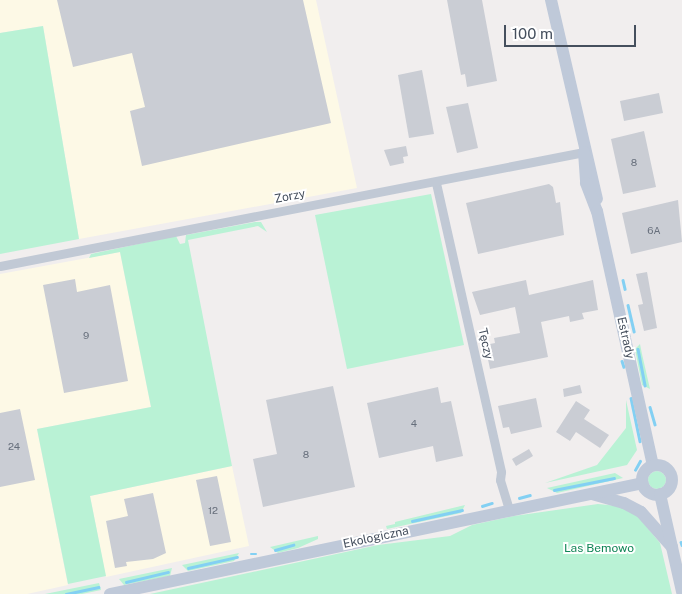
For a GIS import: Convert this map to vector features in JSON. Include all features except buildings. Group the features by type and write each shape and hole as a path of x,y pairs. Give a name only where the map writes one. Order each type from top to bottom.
{"main road":[{"name":"Estrady","path":"551,0 584,152 586,183 597,211 653,465"},
{"path":"653,465 664,467 672,476 670,488 660,494 650,493 643,483 645,471 653,465"},
{"name":"Ekologiczna","path":"110,594 509,509 643,483"},
{"path":"590,494 624,503 641,512 672,547"},
{"path":"660,494 682,592"}],"street":[{"name":"Zorzy","path":"0,266 436,183 584,152"},
{"name":"Tęczy","path":"436,183 501,472 500,480 509,509"}],"shaded area":[{"path":"0,0 316,0 357,188 79,239 43,26 0,33"},
{"path":"120,252 151,407 37,429 68,585 27,594 0,594 0,274"},
{"path":"232,466 249,546 106,577 90,496"}],"green space":[{"path":"43,26 79,239 0,254 0,33"},
{"path":"431,194 464,345 347,369 315,215"},
{"path":"261,222 267,232 258,226 188,240 232,466 90,496 106,576 68,584 37,429 151,407 120,252 89,258 91,254 176,236 180,244 185,243 186,235"},
{"path":"640,344 650,389 642,385 635,349"},
{"path":"626,400 637,450 627,465 545,483 597,465 626,428"},
{"path":"657,471 663,474 666,480 663,486 657,489 651,486 648,480 651,474"},
{"path":"615,473 623,478 557,493 547,488"},
{"name":"Las Bemowo","path":"598,504 618,506 636,514 660,543 672,594 150,594 378,545 450,536 472,525 514,516"},
{"path":"465,505 461,513 387,529 386,526 395,524 395,522"},
{"path":"318,536 318,539 298,548 278,553 270,547"},
{"path":"239,553 234,561 188,571 182,565"},
{"path":"172,568 170,576 124,585 119,579"},
{"path":"99,583 101,590 82,594 45,594"}],"waterway":[{"path":"623,280 625,289"},
{"path":"628,305 634,331"},
{"path":"638,349 645,385"},
{"path":"622,361 624,367"},
{"path":"631,398 640,441"},
{"path":"650,407 655,424"},
{"path":"635,470 640,461"},
{"path":"554,490 614,478"},
{"path":"519,498 530,495"},
{"path":"482,506 492,503"},
{"path":"412,521 462,510"},
{"path":"275,550 293,545"},
{"path":"251,554 256,554"},
{"path":"188,568 237,557"},
{"path":"126,582 168,572"},
{"path":"66,594 98,587"}]}
